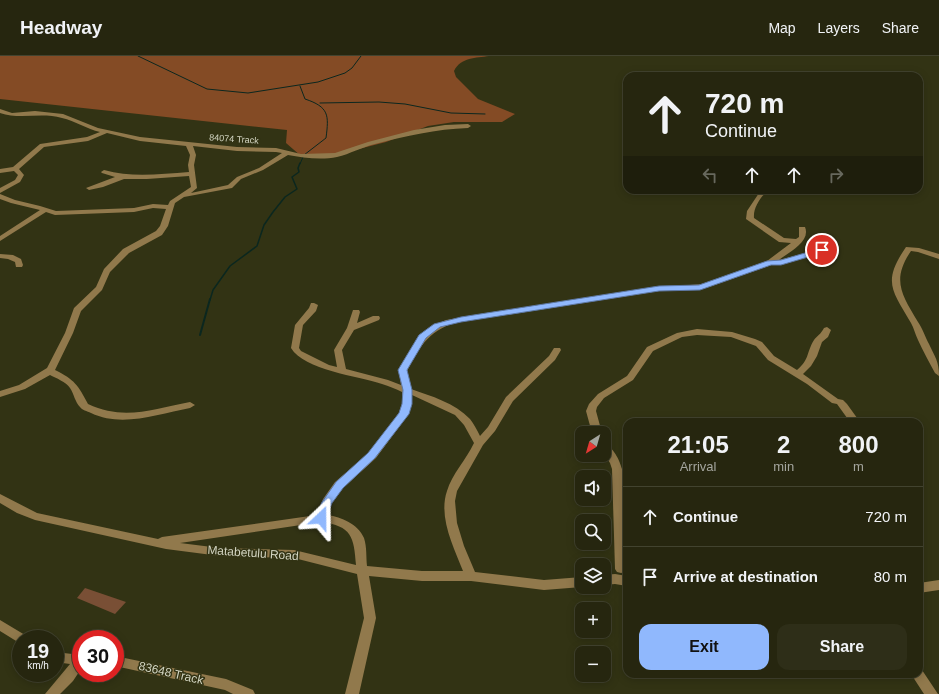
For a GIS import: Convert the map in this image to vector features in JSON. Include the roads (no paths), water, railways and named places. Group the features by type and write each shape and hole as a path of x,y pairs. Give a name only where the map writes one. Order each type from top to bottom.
{"street":[{"name":"84074 Track","path":"0,111 11,115 35,114 63,116 86,127 105,132 189,145 237,149 276,150 301,156 336,155 370,143 414,132 445,127 468,126"},
{"path":"0,171 16,169 42,145 88,138 105,132"},
{"path":"0,394 17,389 49,371 69,333 77,310 99,288 107,271 126,251 162,230 172,202 194,188 191,165 193,155 189,145"},
{"path":"178,198 227,188 239,178 262,169 287,153"},
{"path":"0,192 19,180 21,175 16,169"},
{"path":"104,172 111,176 123,177 192,174"},
{"path":"89,188 101,186 123,177"},
{"path":"761,194 750,211 750,219 782,240 798,242"},
{"path":"0,196 13,202 52,213 137,210 153,206 170,207"},
{"path":"0,239 44,210"},
{"path":"770,263 798,242 803,236 802,229"},
{"path":"939,256 919,250 909,249 898,267 895,287 906,311 916,324 939,373"},
{"path":"321,518 327,502 339,485 372,456 401,418 407,404 407,390 403,376 404,367 425,334 442,324 461,319 659,289 700,288 770,263 781,262 822,250"},
{"path":"0,256 16,259 19,265"},
{"path":"314,305 313,310 301,321 299,325 295,348 302,356 326,367 342,370 428,398 458,413 468,423 479,443"},
{"path":"342,370 338,350 351,328 356,312"},
{"path":"351,328 376,318"},
{"path":"797,374 807,366 813,356 818,340 825,335 827,330"},
{"path":"595,426 591,411 594,403 605,393 630,378 650,350 680,335 697,332 732,334 759,344 771,358 797,374 835,401 840,402 851,418"},
{"path":"471,576 462,555 453,526 450,502 452,491 479,443 492,429 509,399 552,358 557,350"},
{"path":"49,371 62,377 73,385 84,406 103,414 116,416 142,416 165,409 190,405"},
{"path":"611,457 615,462 617,469 617,574"},
{"name":"Matabetulu Road","path":"0,498 35,516 149,542 220,552 294,554 362,570 422,576 471,576 544,585 575,583"},
{"path":"149,542 204,536 321,518 335,520 345,525 358,538 370,618 352,694"},
{"path":"923,587 939,585"},
{"path":"0,625 12,633"},
{"name":"83648 Track","path":"124,663 226,685 248,694"},
{"path":"52,694 72,671"},
{"path":"920,678 931,694"}],"waterway":[{"path":"138,56 207,89 248,93 318,82 345,73 352,68 361,56"},
{"path":"300,86 305,99 319,105 326,113 327,118 326,138 304,155"},
{"path":"320,103 379,102 405,104 451,113 485,114"},
{"path":"300,164 303,157"},
{"path":"210,300 213,290 230,266 257,246 264,225 273,212 285,197 297,189 292,177 299,172 298,168 300,163"},
{"path":"200,335 210,299"}]}
